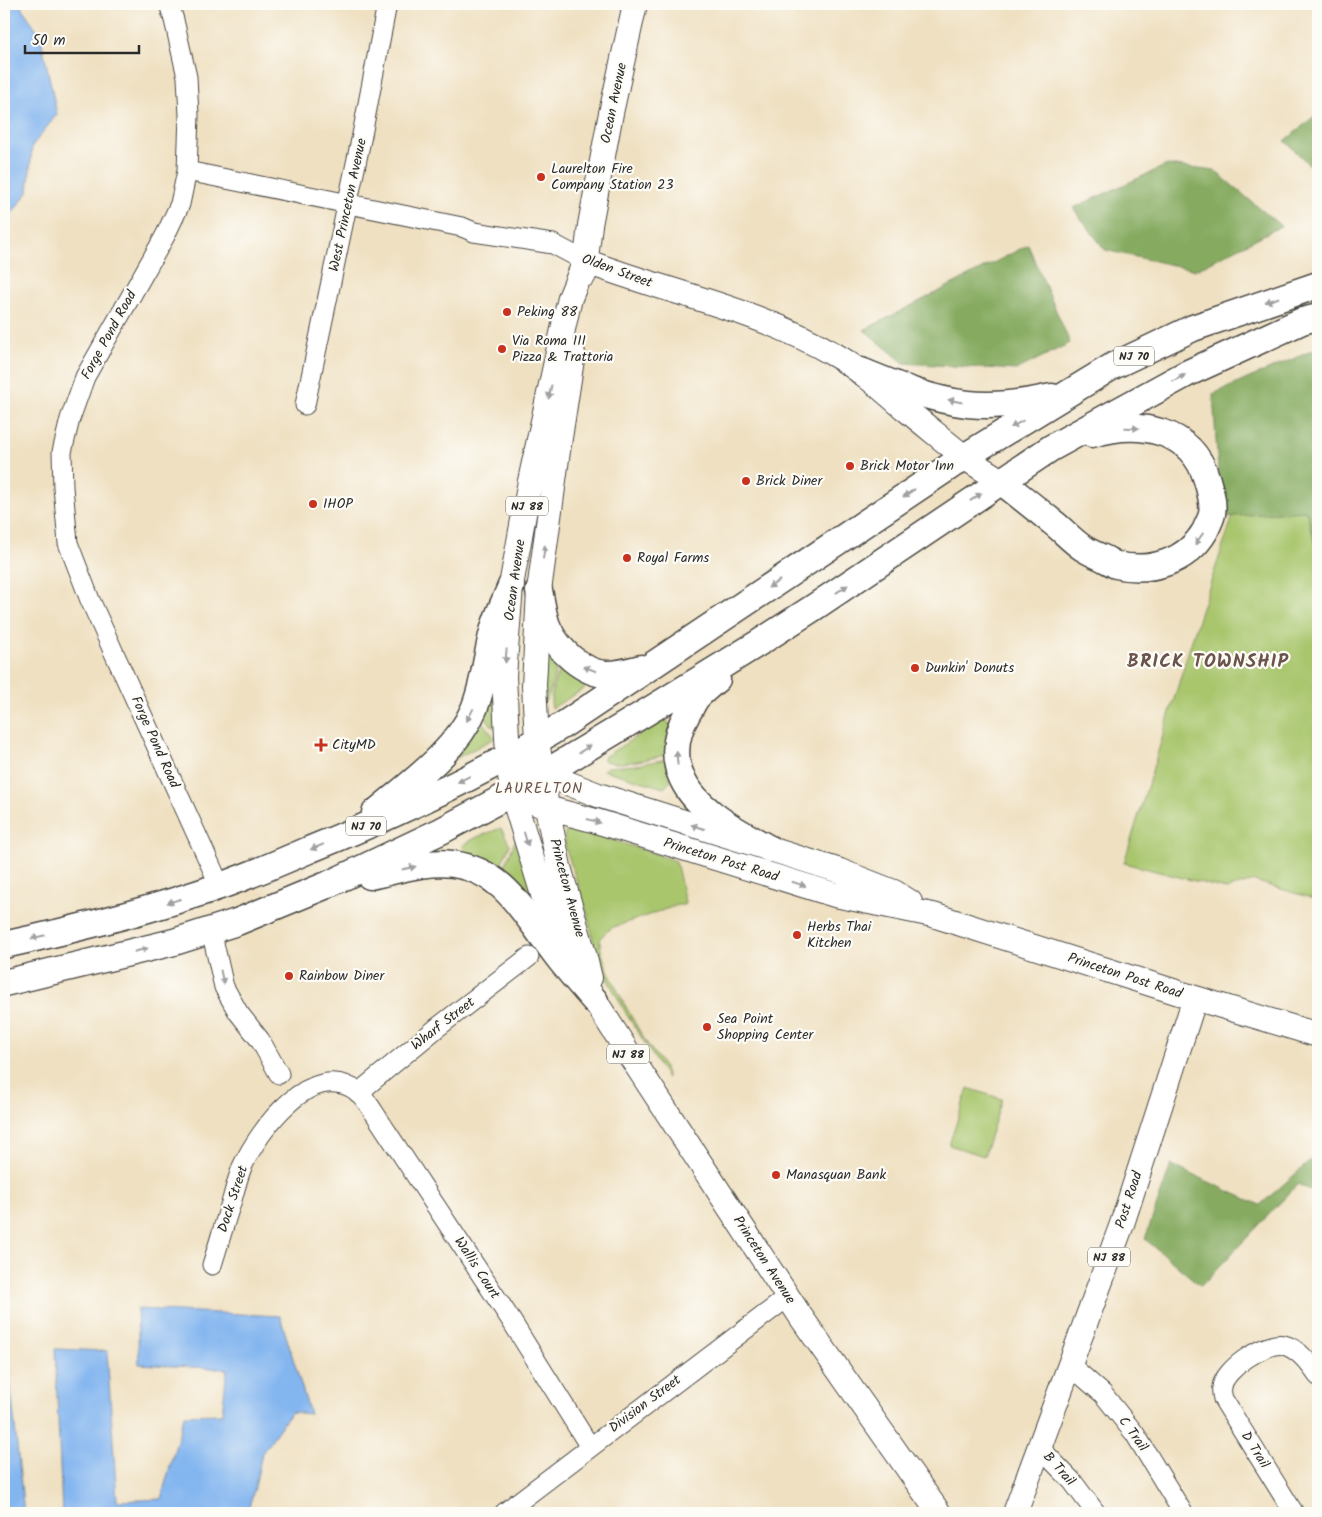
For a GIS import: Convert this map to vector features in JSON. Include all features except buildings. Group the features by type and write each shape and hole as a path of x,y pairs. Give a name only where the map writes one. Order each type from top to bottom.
{"highway":[{"name":"NJ 70","path":"4,945 73,930 220,886 401,812 537,740 964,457 1113,366 1193,328 1318,285"},
{"name":"NJ 70","path":"4,983 174,942 237,922 327,885 441,832 543,774 757,644 1051,448 1186,374 1302,321 1318,317"},
{"path":"861,371 936,398 967,404 1007,404 1072,392"},
{"path":"1001,481 1083,548 1115,564 1138,568 1160,566 1178,558 1200,540 1212,514 1212,496 1201,464 1191,450 1178,439 1155,429 1127,428 1095,433 1051,448"},
{"path":"353,832 426,770 446,750 464,727 474,710 485,674 494,627 511,586"},
{"path":"539,591 547,627 555,642 579,664 589,670 606,674 628,671 654,664"},
{"path":"757,644 696,698 682,722 676,741 676,756 678,771 688,790 708,811 738,832 770,850"},
{"path":"327,885 428,864 452,864 475,870 495,880 509,892 524,909 563,964 595,1001"}],"main road":[{"name":"Ocean Avenue","path":"537,740 534,685 539,591 558,451 582,299 584,261 611,113 635,4"},
{"name":"Ocean Avenue","path":"508,757 504,676 511,586 530,481 567,311 584,261"},
{"name":"Olden Street","path":"584,261 770,323 803,338 861,371 964,457 1001,481"},
{"name":"NJ 88","path":"537,740 543,774"},
{"name":"Princeton Post Road","path":"508,757 543,774 598,795 840,871 894,892 933,915"},
{"name":"NJ 88","path":"508,757 512,792"},
{"name":"Princeton Avenue","path":"543,774 547,808 559,868 584,954 595,1001"},
{"name":"Princeton Post Road","path":"512,792 547,808 596,821 835,895 933,915 1194,998 1318,1035"},
{"name":"Princeton Avenue","path":"512,792 543,895 571,963 788,1296 939,1513"},
{"name":"Post Road","path":"1015,1513 1122,1224 1194,998"}],"street":[{"name":"Forge Pond Road","path":"169,4 187,77 189,114 187,170 180,204 165,236 85,377 70,419 62,452 62,487 68,544 90,600 220,886"},
{"name":"West Princeton Avenue","path":"305,405 388,4"},
{"name":"Olden Street","path":"187,170 474,232 553,244 584,261"},
{"path":"211,930 224,987 238,1012 260,1040 279,1074"},
{"name":"Wharf Street","path":"358,1093 438,1027 529,957"},
{"name":"Dock Street","path":"212,1265 242,1168 253,1148 279,1111 293,1099 320,1083 341,1084 358,1093"},
{"name":"Wallis Court","path":"358,1093 379,1120 509,1317 590,1446"},
{"name":"Division Street","path":"504,1513 788,1296"},
{"name":"D Trail","path":"1294,1513 1223,1399 1222,1386 1232,1370 1245,1358 1274,1345 1284,1345 1296,1352 1308,1361 1318,1376"},
{"name":"C Trail","path":"1070,1365 1103,1394 1135,1434 1183,1513"},
{"name":"B Trail","path":"1040,1448 1072,1481 1096,1513"}],"green space":[{"path":"1318,113 1318,173 1285,141"},
{"path":"1167,165 1215,171 1281,226 1195,270 1105,250 1073,208"},
{"path":"1028,245 1070,343 1016,370 904,363 864,330"},
{"path":"1318,348 1318,552 1306,511 1221,517 1213,394"},
{"path":"1238,501 1306,501 1318,514 1318,900 1254,881 1226,889 1124,863 1199,617"},
{"path":"547,646 559,661 549,695 544,702"},
{"path":"562,665 584,678 585,685 584,689 552,708 552,692"},
{"path":"492,684 500,726 493,727 481,712"},
{"path":"478,717 495,738 453,760"},
{"path":"664,719 671,725 666,755 625,763 604,760 604,757"},
{"path":"666,759 671,781 664,788 603,770 607,767 636,765"},
{"path":"501,828 510,845 497,872 464,856 463,845 477,837"},
{"path":"566,831 588,833 603,837 676,861 685,902 684,905 678,905 611,928 602,936 600,941 606,965 620,994 642,1036 663,1065 667,1078 627,1015 598,962 587,912 566,849 564,837"},
{"path":"517,837 539,908 501,874"},
{"path":"968,1088 1002,1099 984,1156 949,1145"},
{"path":"1318,1154 1318,1194 1298,1184 1201,1286 1145,1239 1171,1165 1260,1205"}],"water":[{"path":"4,4 19,4 40,34 57,114 32,146 28,192 4,224"},
{"path":"137,1309 280,1316 310,1414 291,1412 262,1453 247,1513 62,1513 55,1349 107,1351 117,1501 161,1499 184,1415 222,1414 227,1369 139,1364"},
{"path":"4,1321 24,1513 4,1513"}],"place":[{"name":"Laurelton Fire Company Station 23","path":"541,177"},
{"name":"Peking 88","path":"507,312"},
{"name":"Via Roma III Pizza & Trattoria","path":"502,349"},
{"name":"Brick Motor Inn","path":"850,466"},
{"name":"Brick Diner","path":"746,481"},
{"name":"IHOP","path":"313,504"},
{"name":"Royal Farms","path":"627,558"},
{"name":"Dunkin' Donuts","path":"915,668"},
{"name":"CityMD","path":"321,745"},
{"name":"Herbs Thai Kitchen","path":"797,935"},
{"name":"Rainbow Diner","path":"289,976"},
{"name":"Sea Point Shopping Center","path":"707,1027"},
{"name":"Manasquan Bank","path":"776,1175"}],"district":[{"name":"BRICK TOWNSHIP","path":"1208,662"},
{"name":"LAURELTON","path":"539,789"}]}
